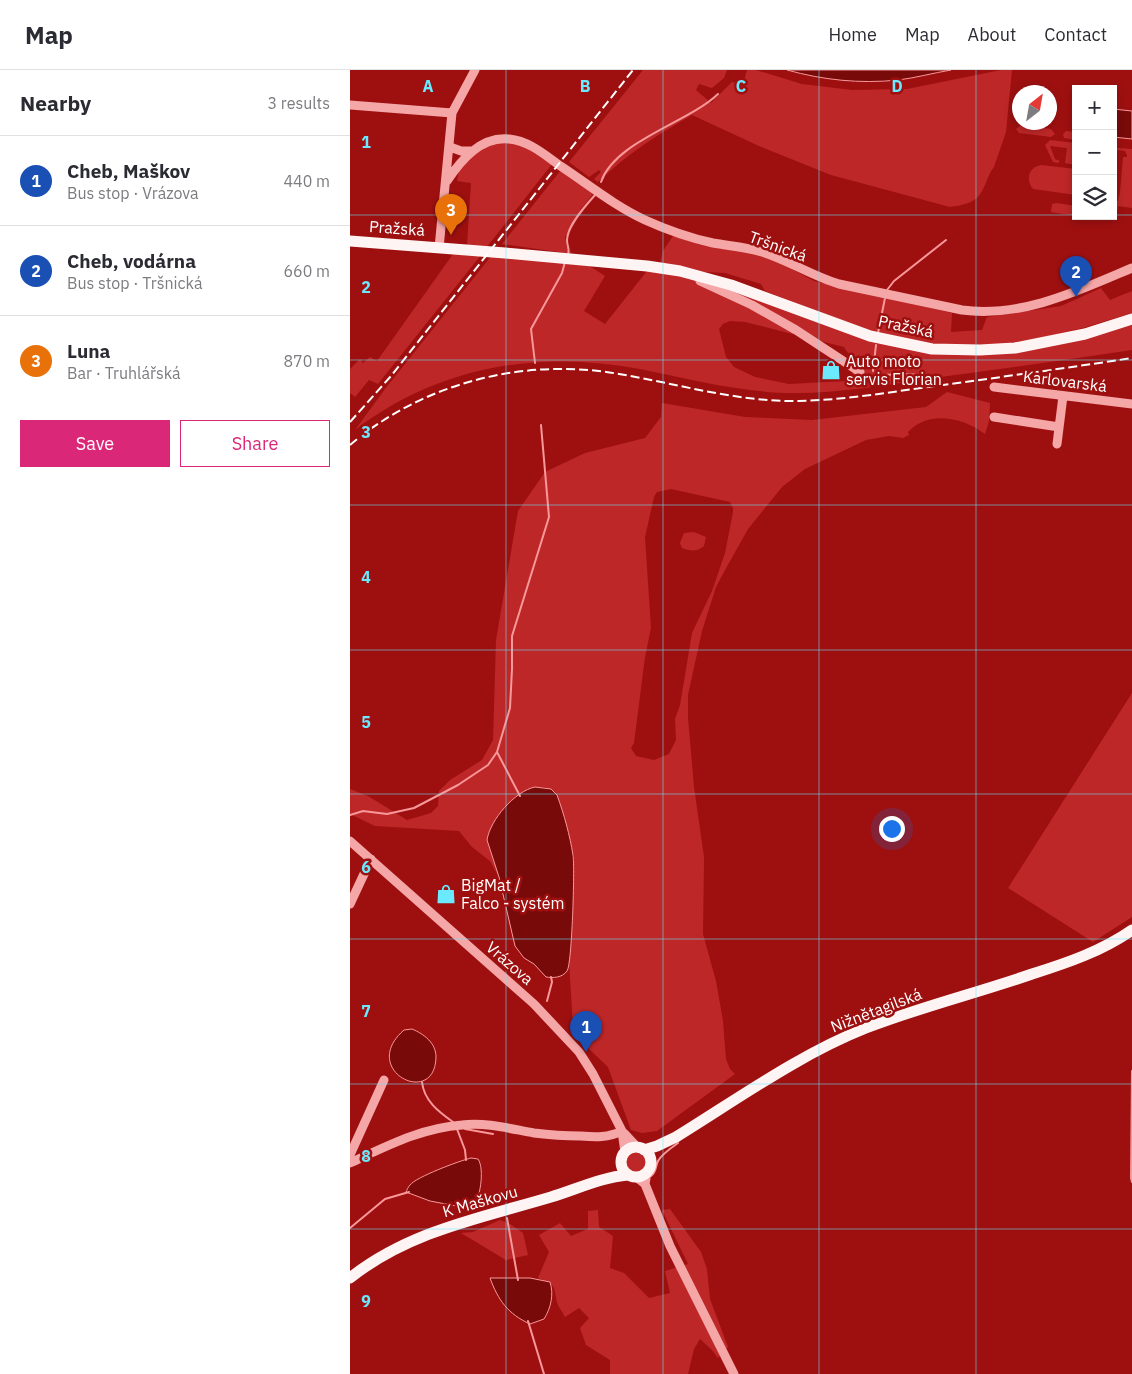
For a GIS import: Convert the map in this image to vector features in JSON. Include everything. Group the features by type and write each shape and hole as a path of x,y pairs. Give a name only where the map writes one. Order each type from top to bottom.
{"main road":[{"name":"Pražská","path":"350,241 647,266 680,271 731,285 870,336 932,349 980,350 1015,348 1085,334 1132,319"},
{"name":"Nižnětagilská","path":"623,1157 628,1149 641,1149 676,1138 792,1066 848,1036 887,1021 1065,964 1098,950 1132,930"},
{"path":"641,1174 658,1152 676,1138"},
{"path":"641,1149 647,1153 641,1174"},
{"path":"623,1157 623,1169 641,1174"},
{"path":"597,1181 616,1168 623,1157"},
{"name":"K Maškovu","path":"350,1278 390,1251 425,1235 597,1181 615,1176 641,1174"}],"street":[{"path":"439,248 452,113 475,70"},
{"path":"350,105 452,113"},
{"name":"Tršnická","path":"446,181 456,167 472,151 495,140 509,139 522,142 539,151 621,207 645,220 675,232 693,238 765,253 832,282 962,310 989,311 1035,305 1071,294 1132,268"},
{"path":"450,148 472,151"},
{"name":"Pražská","path":"680,271 752,305 796,330 860,372"},
{"name":"Karlovarská","path":"994,387 1132,404"},
{"path":"1057,444 1063,396"},
{"path":"994,418 1059,427"},
{"name":"Vrázova","path":"350,841 534,1004 562,1032 579,1052 593,1074 622,1131 623,1157"},
{"path":"350,904 371,859"},
{"path":"350,1155 384,1080"},
{"path":"350,1163 415,1134 462,1124 488,1125 564,1136 599,1137 613,1135 622,1131 641,1149"},
{"path":"641,1174 670,1246 734,1374"}],"shaded area":[{"path":"643,70 727,70 724,78 712,88 699,84 696,90 711,103 732,82 743,84 747,70 756,70 802,84 852,90 907,89 1001,70 1012,70 1006,132 994,167 980,194 974,200 950,207 831,175 759,146 692,115 643,146 598,182 594,179 601,172 599,170 589,177 569,162"},
{"path":"787,70 951,70 904,79 870,82 828,79"},
{"path":"1117,109 1132,111 1132,139 1117,137"},
{"path":"1017,130 1052,130 1055,134 1051,137 1019,133"},
{"path":"1066,131 1072,132 1072,139 1064,138 1063,134"},
{"path":"1050,140 1072,143 1072,164 1065,163 1067,148 1050,146 1055,159 1060,161 1058,163 1053,162 1045,145"},
{"path":"500,142 521,146 552,164 486,248 467,245 471,183 457,181 460,165 484,148"},
{"path":"1117,148 1132,149 1132,208 1118,206 1117,212 1123,157 1127,157 1125,151 1118,150"},
{"path":"1037,166 1072,169 1072,194 1033,189 1029,178 1031,171"},
{"path":"561,170 593,194 581,209 565,237 567,246 572,254 502,244"},
{"path":"1052,204 1072,205 1072,215 1051,212"},
{"path":"673,236 756,254 779,262 814,281 952,313 951,332 982,330 987,317 1061,306 1101,288 1110,300 1132,291 1132,313 1083,328 1015,344 980,346 933,344 872,331 765,291 761,284 725,273 704,272 660,264 663,251"},
{"path":"453,254 481,255 378,384 369,380 355,397 350,393 350,369 360,359 363,363 370,357 377,361"},
{"path":"492,255 588,265 605,276 584,311 605,324 647,271 679,275 950,354 1132,322 1132,350 829,392 755,391 640,369 602,364 527,363 491,368 455,378 421,391 387,408 355,430 385,389","holes":["730,321 745,322 844,347 850,356 853,377 845,381 789,384 755,377 734,367 726,357 719,329 723,324"]},
{"path":"947,392 990,403 989,421 985,434 966,423 946,418 935,418 916,425 908,432 909,435 903,438 889,436 866,440 805,469 782,487 748,529 716,587 702,631 688,695 688,718 694,787 704,857 703,934 716,981 723,1021 726,1059 730,1069 735,1074 657,1131 642,1133 631,1130 608,1067 588,1048 573,1026 569,962 572,933 574,856 556,793 546,788 536,788 524,792 504,809 496,820 487,840 499,877 490,861 472,847 459,831 375,826 350,814 350,789 368,796 407,820 431,813 438,806 439,791 450,780 482,760 493,740 496,640 518,511 545,472 585,453 645,438 661,417 662,403 745,417 812,420 926,407","holes":["671,489 730,502 733,512 725,553 712,591 692,633 680,705 675,719 676,740 669,754 654,760 636,756 631,748 634,743 645,657 651,628 645,537 654,497 657,492"]},
{"path":"694,532 706,537 704,546 693,550 682,548 680,543 684,533"},
{"path":"1132,693 1132,917 1093,942 1008,888"},
{"path":"535,787 551,789 557,795 573,855 573,915 569,965 565,973 554,977 546,977 534,964 524,958 515,946 499,877 487,840 498,815 519,794"},
{"path":"412,1029 432,1043 436,1057 432,1072 424,1080 413,1082 402,1078 394,1070 389,1058 392,1045 404,1030"},
{"path":"636,1152 643,1155 646,1162 643,1169 636,1172 629,1169 626,1162 629,1155"},
{"path":"471,1158 478,1159 481,1170 481,1185 472,1209 430,1201 406,1192 410,1185 420,1178"},
{"path":"670,1209 701,1252 707,1269 710,1299 728,1347 718,1358 700,1339 694,1349 688,1374 610,1374 610,1360 586,1345 580,1328 589,1318 579,1308 565,1317 558,1304 553,1286 538,1278 549,1252 539,1235 560,1223 571,1236 588,1229 588,1211 598,1210 599,1227 613,1236 610,1268 624,1273 649,1298 670,1293 665,1271 688,1264 662,1210"},
{"path":"500,1220 523,1233 528,1255 506,1260 461,1233 473,1232"},
{"path":"490,1278 530,1278 550,1282 552,1291 551,1301 544,1319 530,1324 516,1316 500,1300"}],"waterway":[{"path":"601,182 609,168 621,155 636,144 705,104 718,94"},
{"path":"568,255 567,240 570,228 595,195"},
{"path":"887,290 894,281 946,240"},
{"path":"535,363 531,329 562,273 565,262"},
{"path":"878,333 885,298"},
{"path":"873,371 876,345"},
{"path":"875,375 915,375 936,381"},
{"path":"520,796 497,752 510,708 512,636 549,517 541,425"},
{"path":"350,815 363,811 387,814 414,808 458,785 488,765 497,752"},
{"path":"547,1001 552,982 551,977"},
{"path":"1132,1071 1132,1182"},
{"path":"422,1082 423,1089 429,1100 453,1122"},
{"path":"457,1129 465,1150 466,1160"},
{"path":"465,1129 493,1134"},
{"path":"651,1176 660,1158 678,1143"},
{"path":"350,1228 385,1199 409,1192"},
{"path":"507,1218 518,1280"},
{"path":"528,1321 544,1374"}],"railway":[{"path":"350,422 391,376 633,70"},
{"path":"350,445 379,423 409,405 442,391 476,380 511,373 547,369 583,370 619,374 731,396 776,401 799,401 868,395 1132,358"}],"place":[{"name":"Luna","path":"451,235"},
{"name":"Cheb, vodárna","path":"1076,297"},
{"name":"Auto moto servis Florian","path":"831,370"},
{"name":"BigMat / Falco - systém","path":"446,894"},
{"name":"Cheb, Maškov","path":"586,1052"}]}
